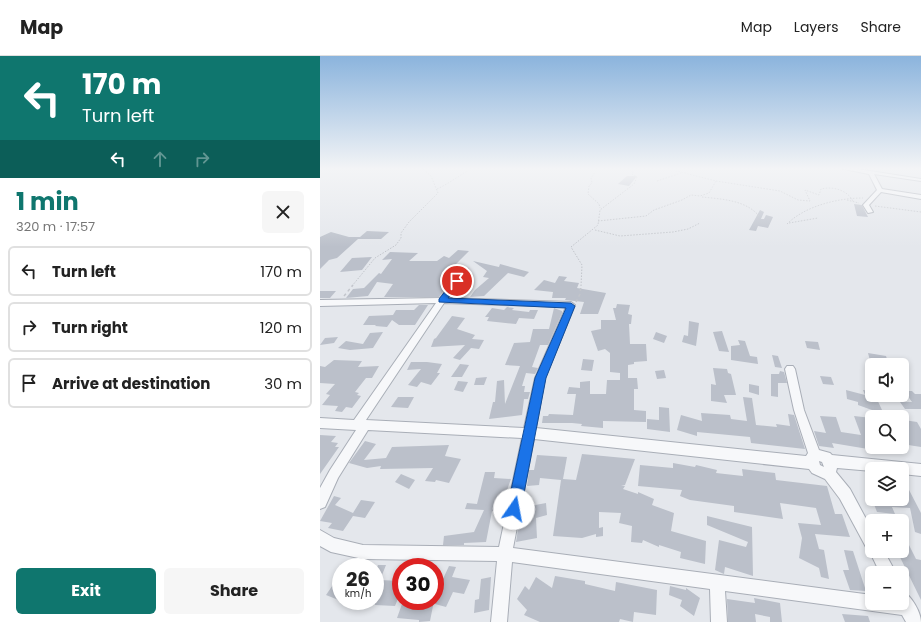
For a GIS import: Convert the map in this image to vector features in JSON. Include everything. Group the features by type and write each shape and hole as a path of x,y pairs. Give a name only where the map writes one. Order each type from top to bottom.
{"street":[{"path":"870,212 866,205 876,194"},
{"path":"906,194 921,197"},
{"path":"320,502 361,424 442,300 465,271"},
{"path":"320,303 442,300 571,306 540,378 505,554 499,622"},
{"path":"790,369 799,410 813,459 820,472 829,467 921,470"},
{"path":"320,423 529,433 813,459"},
{"path":"829,467 865,531"},
{"path":"320,537 332,545 363,552 505,554 717,583 865,600"},
{"path":"717,583 718,622"},
{"path":"908,610 915,622"}],"path":[{"path":"338,302 375,258 396,245 405,228 437,194"},
{"path":"588,194 599,204 600,210 598,225 594,230"},
{"path":"600,210 620,194"},
{"path":"700,196 705,194"},
{"path":"787,194 798,200 810,201 807,194"},
{"path":"846,194 852,198 853,201"},
{"path":"598,221 646,216 649,213 688,198 691,195 736,203 752,208 759,216"},
{"path":"818,218 806,218 787,224 797,214 825,203 852,198 873,198"},
{"path":"846,200 866,205 921,212"},
{"path":"571,306 576,302 580,294 579,280 582,273 582,265 571,247 588,232 594,230 620,236 672,232 688,229 700,224"}],"building":[{"path":"854,204 862,205 868,217 857,216"},
{"path":"760,210 764,212 761,219 764,219 766,215 773,217 768,228 758,226 756,231 749,230"},
{"path":"367,231 389,232 381,239 358,239 337,258 329,260 320,269 320,237 331,232 349,237 360,237"},
{"path":"458,250 469,251 452,268 454,268 451,271 458,272 439,297 384,297 393,284 377,282 368,296 346,298 353,289 364,288 379,273 381,274 392,259 382,260 390,252 418,253 409,261 437,261 444,256 449,258"},
{"path":"372,257 362,270 340,272 352,258"},
{"path":"473,261 499,267 500,264 529,272 524,277 508,273 484,296 470,297 475,290 489,278 483,277 487,271"},
{"path":"469,273 473,274 455,297 451,297"},
{"path":"559,276 567,277 564,281 579,283 577,288 606,293 598,314 580,314 584,302 565,300 566,298 552,298 553,292 534,290 544,280 555,283"},
{"path":"320,291 336,291 330,298 320,298"},
{"path":"617,304 630,305 628,314 632,315 631,324 629,324 630,344 646,344 647,361 634,362 634,364 628,365 628,378 637,378 638,389 634,389 634,410 646,411 646,422 603,421 603,428 581,426 582,424 572,423 542,423 543,416 548,416 549,414 573,415 576,394 567,394 569,387 580,388 580,382 590,381 590,394 606,394 607,380 620,380 620,373 610,372 610,353 605,349 598,351 591,331 601,329 601,320 616,320 613,308 616,308"},
{"path":"419,305 428,305 415,325 399,325 392,320 387,327 363,325 369,316 393,315 396,310 414,310"},
{"path":"507,307 514,308 512,310 529,312 530,310 538,310 534,319 519,318 516,324 487,321 489,317 485,317 492,308 504,310"},
{"path":"554,308 562,311 562,313 548,345 540,345 532,367 538,368 535,374 526,373 522,386 525,386 524,392 530,392 528,399 524,399 522,415 489,419 493,402 495,402 497,381 504,380 505,404 520,366 505,365 514,343 530,342 533,329 549,329"},
{"path":"452,316 465,318 457,329 475,335 472,339 484,340 479,349 471,348 460,360 453,358 465,345 431,347 434,339"},
{"path":"689,321 699,323 696,346 682,342 684,335 688,336"},
{"path":"722,331 729,352 719,351 713,332"},
{"path":"383,332 373,348 350,350 338,348 346,341 363,344 370,333"},
{"path":"656,332 667,336 664,343 653,339"},
{"path":"338,337 334,343 320,345 325,338"},
{"path":"738,340 745,341 750,356 757,357 758,364 731,360 731,346 740,345"},
{"path":"805,341 818,342 820,350 807,348"},
{"path":"868,353 886,356 887,358 869,358"},
{"path":"772,355 778,356 782,368 775,367"},
{"path":"583,359 594,360 592,371 581,370"},
{"path":"334,360 362,361 358,367 379,366 372,378 366,378 355,392 359,393 357,395 361,396 352,408 346,407 342,412 335,411 338,406 322,405 330,395 326,394 335,384 320,383 320,366 325,367"},
{"path":"411,362 442,364 437,373 440,373 431,385 421,382 417,387 408,385 421,369 407,370"},
{"path":"460,364 469,365 462,377 451,377"},
{"path":"713,368 727,369 728,373 731,374 736,395 724,395 727,403 711,401 711,384 716,385"},
{"path":"664,370 666,378 657,379 655,371"},
{"path":"780,371 784,372 787,383 778,383 778,397 771,396 771,374 779,374"},
{"path":"820,376 831,377 834,385 823,384"},
{"path":"487,377 484,385 474,385 476,378"},
{"path":"458,381 468,382 463,392 454,390"},
{"path":"749,384 759,386 759,395 749,392"},
{"path":"846,390 865,395 865,402 878,402 882,410 872,410 858,405 858,402 847,399"},
{"path":"909,391 912,391 915,394 921,394 921,409 905,409 900,402 912,402 909,398"},
{"path":"398,397 414,397 408,408 391,407"},
{"path":"743,397 752,398 756,425 777,427 776,424 790,426 788,414 794,415 805,449 751,443 750,437 697,432 697,436 677,430 681,415 702,421 701,413 730,415 731,419 747,421"},
{"path":"659,407 669,408 670,432 647,429 647,419 659,420"},
{"path":"820,416 836,417 841,432 861,435 854,416 865,417 865,448 832,443 834,448 819,446 814,431 826,433"},
{"path":"909,421 917,422 921,429 921,447 909,445"},
{"path":"320,435 336,436 331,442 338,443 335,447 339,447 320,474"},
{"path":"365,441 376,444 364,460 386,458 392,447 449,445 445,456 461,459 449,483 436,480 435,482 425,481 433,468 380,469 381,466 367,468 349,463"},
{"path":"582,454 635,459 625,485 621,485 625,486 623,489 638,494 638,492 654,499 652,505 674,513 671,531 706,541 705,564 680,558 681,552 659,545 659,547 643,540 642,543 631,542 632,526 619,523 621,513 599,512 599,528 603,527 603,536 596,537 596,534 582,538 553,536 561,480 540,478 539,485 527,486 529,470 534,470 537,455 567,457 563,479 576,480"},
{"path":"673,463 695,467 696,465 717,470 716,473 743,476 742,469 775,473 776,480 827,486 835,514 842,514 850,537 815,534 819,549 824,550 829,579 821,577 819,568 799,558 802,538 798,523 821,525 816,508 780,503 783,519 734,512 734,506 690,500 680,496 682,490 638,486 640,465 673,468"},
{"path":"485,472 495,472 494,478 511,479 499,512 492,511 486,542 464,543 464,545 443,545 444,536 474,532 484,510 465,509 467,503 477,504"},
{"path":"401,474 415,480 409,489 395,482"},
{"path":"909,490 921,513 921,534 915,532 910,508 892,507 895,514 877,512 875,506 909,506"},
{"path":"334,496 341,498 335,505 353,513 361,500 375,502 365,518 353,516 343,531 328,528 332,523 320,521"},
{"path":"546,503 547,515 536,518 537,538 516,542 519,523 531,519 530,506"},
{"path":"707,516 752,527 753,576 725,567 724,574 715,570 719,540 746,547 748,542 707,525"},
{"path":"909,545 916,559 921,560 921,600 909,576 909,566 904,566 900,558 909,558"},
{"path":"844,550 853,551 865,591 850,590 843,570 849,570"},
{"path":"449,566 456,567 452,577 470,580 464,594 453,592 446,607 444,606 444,577"},
{"path":"555,576 585,581 585,584 615,591 616,582 657,590 656,615 634,612 633,622 620,619 619,622 540,622 524,615 527,610 517,599 525,586 529,590 536,577 552,588"},
{"path":"491,577 489,610 474,613 475,600 479,599 481,579"},
{"path":"384,580 392,581 392,606 384,605"},
{"path":"332,586 332,597 326,595"},
{"path":"670,586 686,590 686,588 700,598 694,616 680,606 682,600 669,595"},
{"path":"754,598 780,603 782,622 770,622 770,617 755,614 756,622 728,622 727,599 755,603"},
{"path":"400,610 432,610 430,621 419,622 419,620 397,618"},
{"path":"842,614 868,616 870,622 845,622"}],"route":[{"path":"457,281 442,300 571,306 540,378 514,509"}]}
